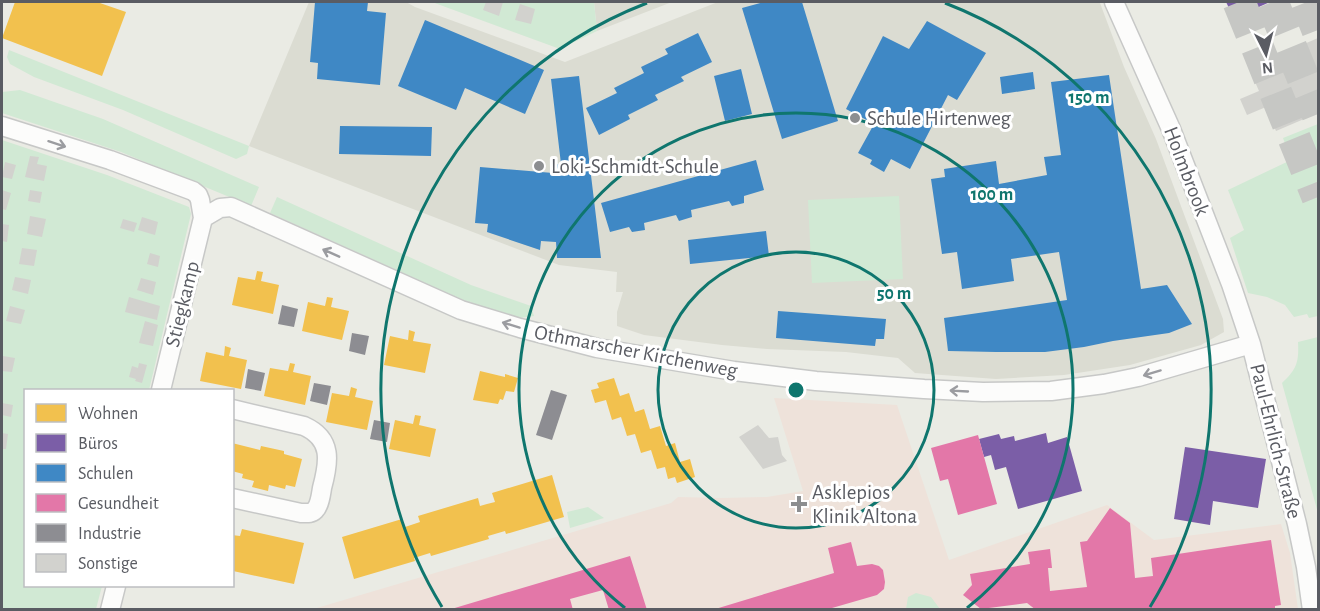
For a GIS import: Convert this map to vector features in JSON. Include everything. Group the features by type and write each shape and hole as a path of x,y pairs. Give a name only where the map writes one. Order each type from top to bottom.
{"street":[{"name":"Holmbrook","path":"1114,2 1171,129 1231,284 1251,344"},
{"path":"2,126 110,160 193,191 200,200 203,218"},
{"name":"Othmarscher Kirchenweg","path":"203,218 220,208 231,207 461,310 520,328 597,348 745,373 924,389 983,392 1051,391 1138,377 1251,344"},
{"name":"Stiegkamp","path":"161,389 203,218"},
{"name":"Paul-Ehrlich-Straße","path":"1251,344 1297,524 1312,609"},
{"path":"234,409 304,426 314,431 326,448 328,457 326,475 315,511 301,513 234,498"},
{"path":"110,609 116,587"}],"shaded area":[{"path":"309,2 406,2 565,62 718,2 1100,3 1124,67 1156,139 1223,319 1224,332 1201,345 1130,365 1064,375 996,379 915,373 898,358 846,352 722,345 644,335 617,326 617,312 623,292 616,292 617,272 559,265 249,146"},
{"path":"594,2 672,2 597,31"},
{"name":"Asklepios Klinik Altona","path":"774,398 897,405 949,560 1107,505 1154,540 1281,524 1290,553 1298,609 310,610 671,503 678,497 767,497 803,491"}],"green space":[{"path":"432,2 594,2 597,31 560,49"},
{"path":"9,50 249,146 247,154 236,159 123,110 34,77 10,64 7,57"},
{"path":"20,90 103,119 259,187 251,206 121,152 2,113 2,92"},
{"path":"1318,124 1318,316 1309,318 1307,314 1294,317 1285,305 1267,297 1248,293 1230,238 1244,230 1228,190 1291,160 1283,138"},
{"path":"2,140 107,175 189,207 191,214 149,389 24,389 24,587 102,587 96,609 2,610"},
{"path":"899,196 903,279 812,283 808,200"},
{"path":"277,197 471,285 531,306 534,316 519,318 463,300 270,213"},
{"path":"1318,337 1318,513 1282,383 1296,365 1298,342"},
{"path":"588,507 604,518 570,528 567,512"},
{"path":"916,593 931,597 940,609 906,609 908,597"}],"building: Wohnen":[{"path":"15,2 97,2 126,12 102,76 2,38"},
{"path":"257,271 263,272 261,281 279,285 273,314 232,305 238,277 255,280"},
{"path":"327,297 333,298 331,307 349,311 342,340 302,331 308,302 325,306"},
{"path":"409,330 415,332 413,341 431,344 425,373 384,365 390,336 408,340"},
{"path":"225,346 231,348 229,356 247,360 241,389 200,381 206,352 224,356"},
{"path":"290,363 295,364 293,372 311,376 305,405 264,396 270,368 288,371"},
{"path":"480,371 518,378 514,392 506,391 503,400 500,399 498,404 473,400"},
{"path":"614,378 620,396 629,393 635,412 644,409 650,429 660,426 666,446 675,443 680,462 690,459 695,477 677,483 675,477 668,479 665,467 657,469 651,450 641,453 635,434 627,436 621,417 612,420 606,400 595,403 591,390 599,388 597,383"},
{"path":"351,387 357,389 355,397 373,401 367,430 326,422 332,393 349,396"},
{"path":"415,415 421,416 419,425 436,429 430,457 389,449 395,420 413,424"},
{"path":"234,444 260,450 261,446 284,451 284,454 302,459 295,487 286,485 285,489 269,485 268,491 252,487 254,481 242,478 243,474 234,472"},
{"path":"552,475 564,517 506,534 505,531 488,536 489,539 431,556 430,553 414,558 415,561 354,579 342,537 402,519 405,527 420,522 418,516 478,498 480,506 495,502 492,493"},
{"path":"242,529 304,543 294,584 234,571 234,535 240,536"}],"building: Büros":[{"path":"1226,2 1270,2 1234,18"},
{"path":"1046,433 1048,443 1067,437 1082,491 1018,509 1006,467 995,470 991,455 984,457 979,439 999,434 1001,439 1014,436 1015,441"},
{"path":"1185,447 1266,459 1258,508 1213,501 1210,525 1174,519"}],"building: Schulen":[{"path":"315,2 368,2 367,11 386,13 380,85 317,79 318,63 310,62"},
{"name":"Schule Hirtenweg","path":"764,2 802,2 838,121 782,139 742,8"},
{"path":"425,20 544,70 525,114 465,88 456,110 398,86"},
{"path":"927,21 986,53 957,100 948,95 910,169 891,159 884,172 870,164 872,160 858,153 874,124 846,109 883,36 909,49"},
{"path":"698,33 712,62 681,77 684,81 655,95 658,100 628,115 630,119 599,135 586,108 617,93 614,88 644,73 641,67 668,54 665,49"},
{"path":"741,69 752,114 725,121 714,76"},
{"path":"1033,72 1035,89 1002,94 1000,77"},
{"path":"1109,75 1141,289 1167,285 1192,324 1169,333 1045,352 948,351 944,318 1067,300 1059,252 1011,259 1014,281 962,289 957,252 942,254 931,179 945,177 944,169 996,161 999,184 1047,175 1044,157 1061,155 1051,82"},
{"path":"579,76 601,258 557,258 556,242 541,241 540,250 487,232 488,224 475,223 480,167 553,173 553,165 561,164 551,79"},
{"path":"340,126 432,127 431,156 339,154"},
{"path":"756,160 764,190 744,196 744,203 732,206 729,201 691,210 692,217 679,221 676,215 644,223 645,230 632,232 629,227 610,232 601,203"},
{"path":"766,231 769,256 690,264 688,240"},
{"path":"778,311 886,319 884,339 876,339 875,346 776,338"}],"building: Gesundheit":[{"path":"978,435 997,504 958,515 948,479 940,481 931,448"},
{"path":"1110,508 1130,523 1135,578 1153,576 1151,558 1271,540 1281,605 1275,606 1275,610 1036,610 1027,603 981,609 963,595 972,585 970,574 1030,564 1028,552 1050,549 1052,568 1048,568 1050,591 1087,587 1080,542 1087,541"},
{"path":"851,542 857,566 872,564 883,570 884,589 877,595 832,608 832,610 712,610 834,573 828,548"},
{"path":"630,556 647,610 609,610 603,590 570,599 573,610 448,610"}],"building: Industrie":[{"path":"282,305 298,309 294,327 278,324"},
{"path":"352,333 369,336 365,355 349,351"},
{"path":"248,369 265,373 261,391 245,388"},
{"path":"314,383 331,386 327,405 310,401"},
{"path":"551,390 567,395 552,440 536,435"},
{"path":"374,420 390,423 387,442 370,439"}],"building: Sonstige":[{"path":"486,2 503,2 499,16 483,10"},
{"path":"520,4 535,9 531,24 515,20"},
{"path":"1318,38 1318,113 1276,131 1266,107 1247,115 1240,99 1259,91 1249,68"},
{"path":"30,156 39,157 37,164 47,166 44,181 25,177"},
{"path":"5,162 16,165 12,179 2,177"},
{"path":"2,190 11,193 6,210 2,209"},
{"path":"30,190 42,192 40,203 28,201"},
{"path":"30,216 46,219 42,237 27,234"},
{"path":"142,217 158,222 155,235 138,230"},
{"path":"123,219 137,223 134,232 120,228"},
{"path":"2,224 9,225 7,242 2,241"},
{"path":"22,248 37,250 34,266 19,264"},
{"path":"150,253 160,256 158,267 147,264"},
{"path":"15,277 31,280 28,294 12,290"},
{"path":"141,278 156,282 153,295 137,290"},
{"path":"129,297 160,306 157,320 125,312"},
{"path":"10,306 25,310 21,324 6,321"},
{"path":"145,321 158,325 153,346 139,343"},
{"path":"3,356 15,358 12,372 2,371"},
{"path":"139,363 147,365 142,383 129,377 132,366 138,368"},
{"path":"2,403 13,405 11,417 2,415"},
{"path":"758,425 769,438 778,437 782,455 787,461 763,469 739,437"},
{"path":"2,433 8,434 6,449 2,449"}],"tunnel":[{"path":"1239,2 1318,197"},
{"path":"1272,2 1318,114"},
{"path":"1307,2 1318,30"}],"place":[{"name":"Schule Hirtenweg","path":"855,118"},
{"name":"Loki-Schmidt-Schule","path":"539,166"},
{"name":"Asklepios Klinik Altona","path":"799,504"}]}
